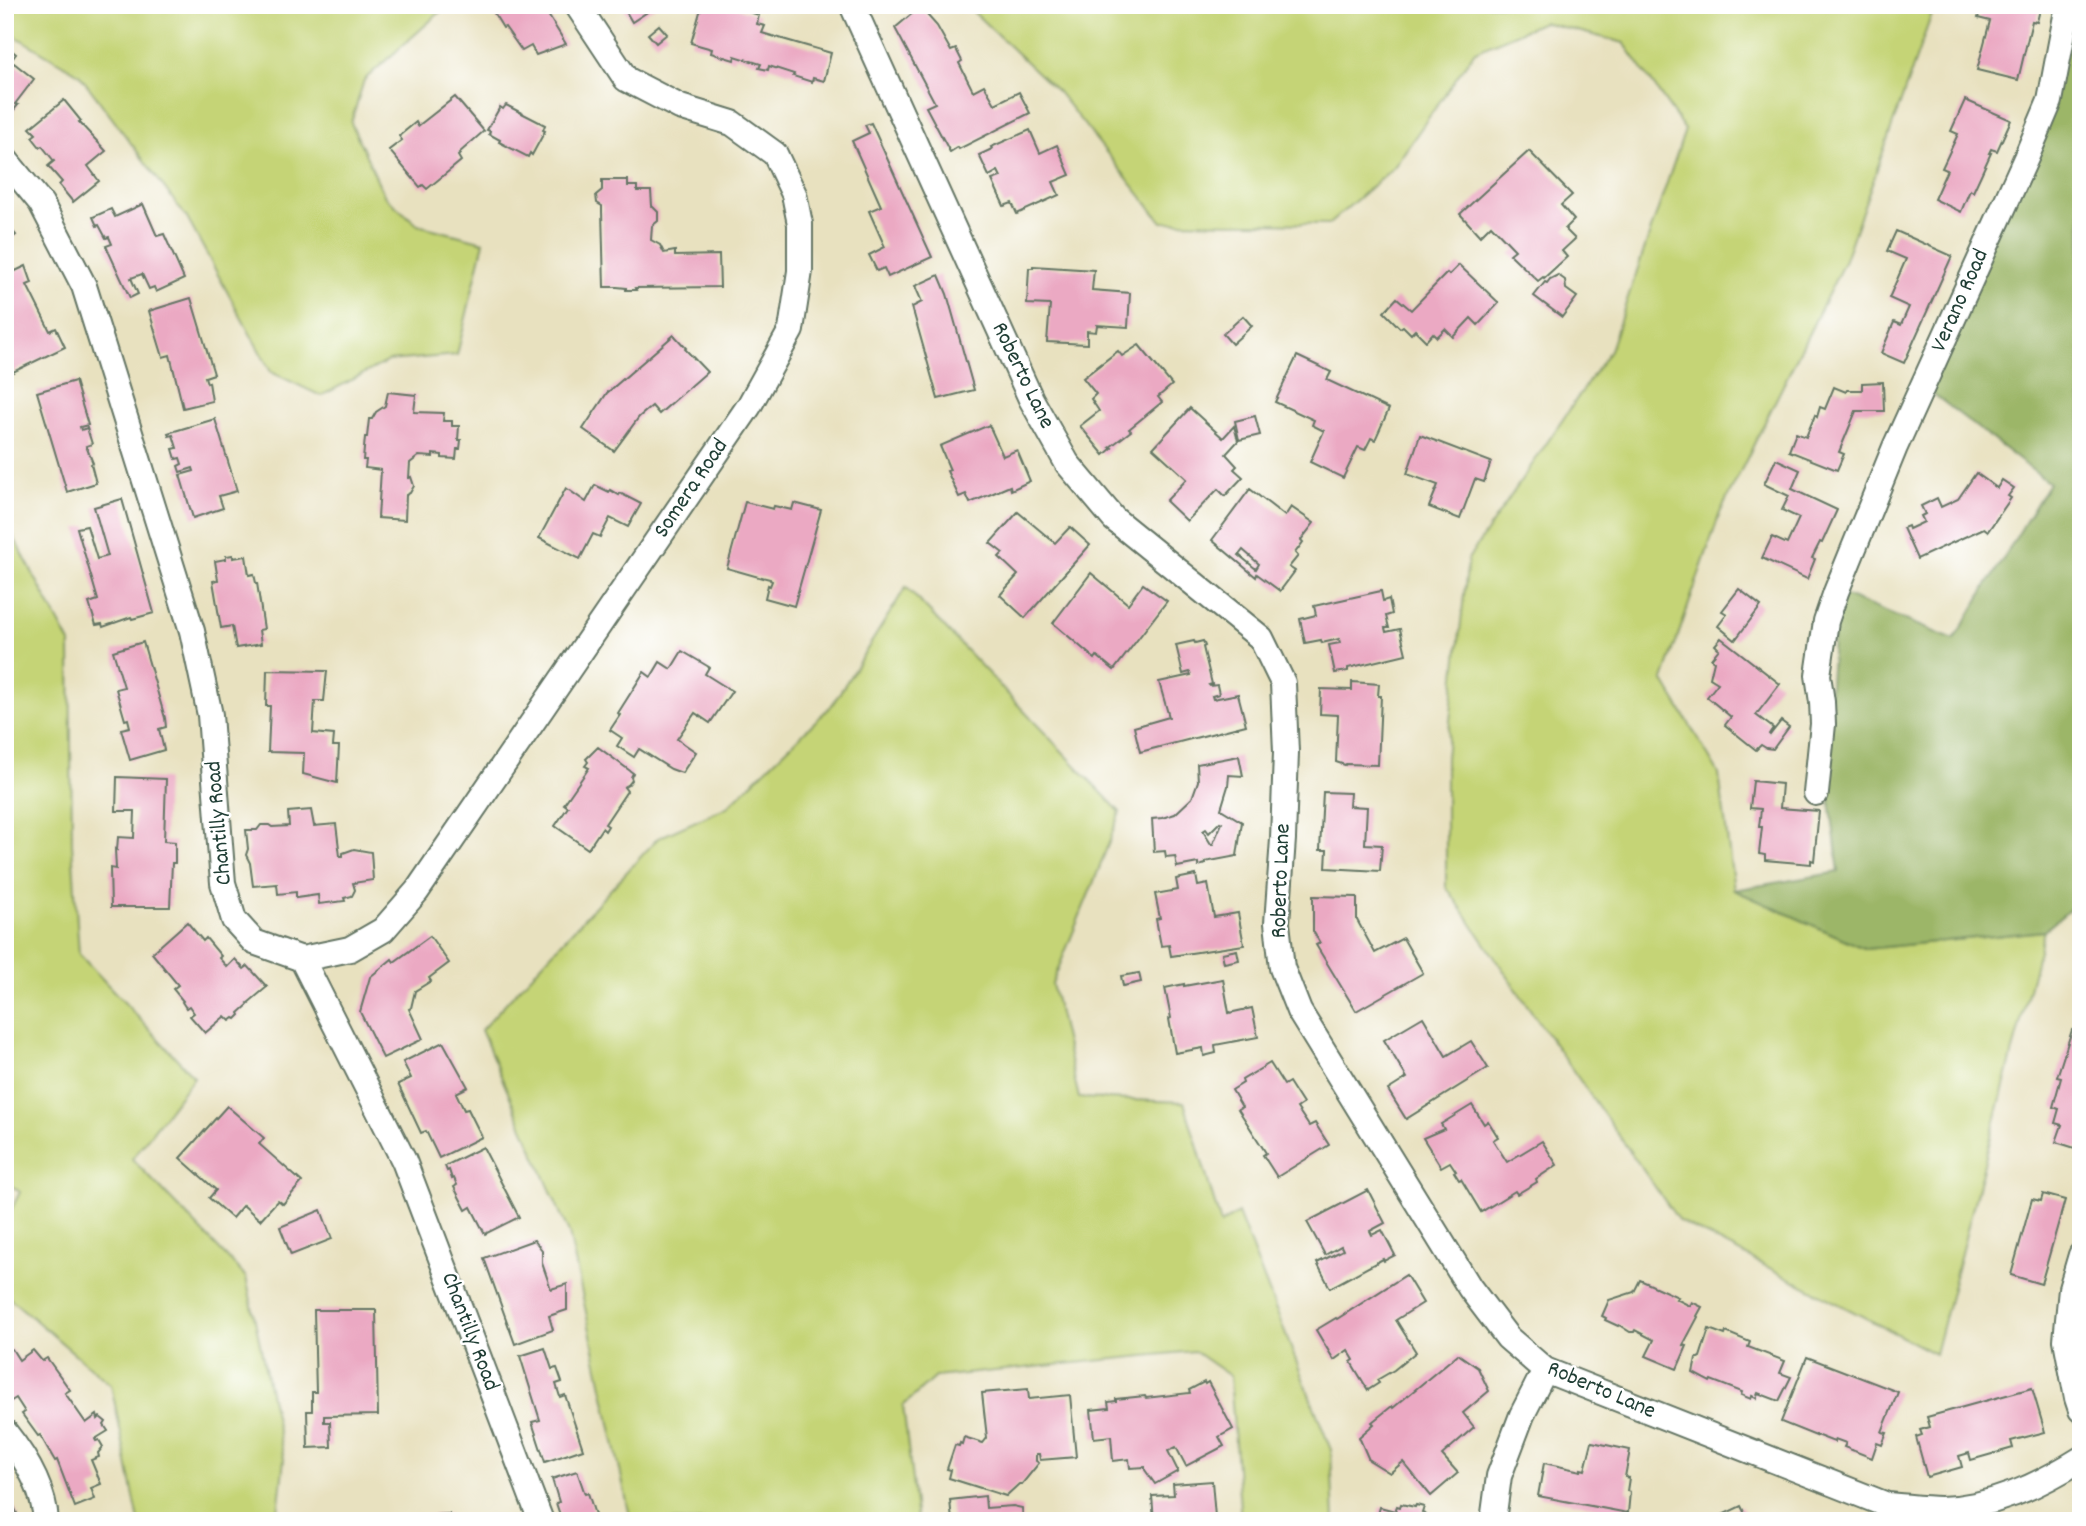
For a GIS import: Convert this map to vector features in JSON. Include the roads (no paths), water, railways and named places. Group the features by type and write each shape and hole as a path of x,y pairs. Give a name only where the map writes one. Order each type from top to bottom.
{"street":[{"name":"Somera Road","path":"302,960 350,949 383,930 417,891 749,406 791,330 800,271 800,224 794,194 775,154 732,123 680,107 626,79 577,5"},
{"name":"Roberto Lane","path":"852,5 1031,399 1067,463 1114,519 1261,638 1269,653 1283,682 1286,752 1278,923 1283,968 1299,1011 1470,1288 1508,1338 1545,1370 1885,1513 1997,1501 2053,1476 2081,1459"},
{"name":"Verano Road","path":"1816,793 1823,724 1818,675 1826,621 1895,447 2050,101 2070,5"},
{"name":"Chantilly Road","path":"5,159 41,204 84,286 192,631 210,715 223,883 234,920 254,942 302,960 404,1161 541,1521"},
{"path":"2081,1255 2071,1289 2066,1340 2081,1410"},
{"path":"1493,1521 1499,1476 1522,1415 1545,1370"},
{"path":"5,1432 25,1457 46,1521"}]}
